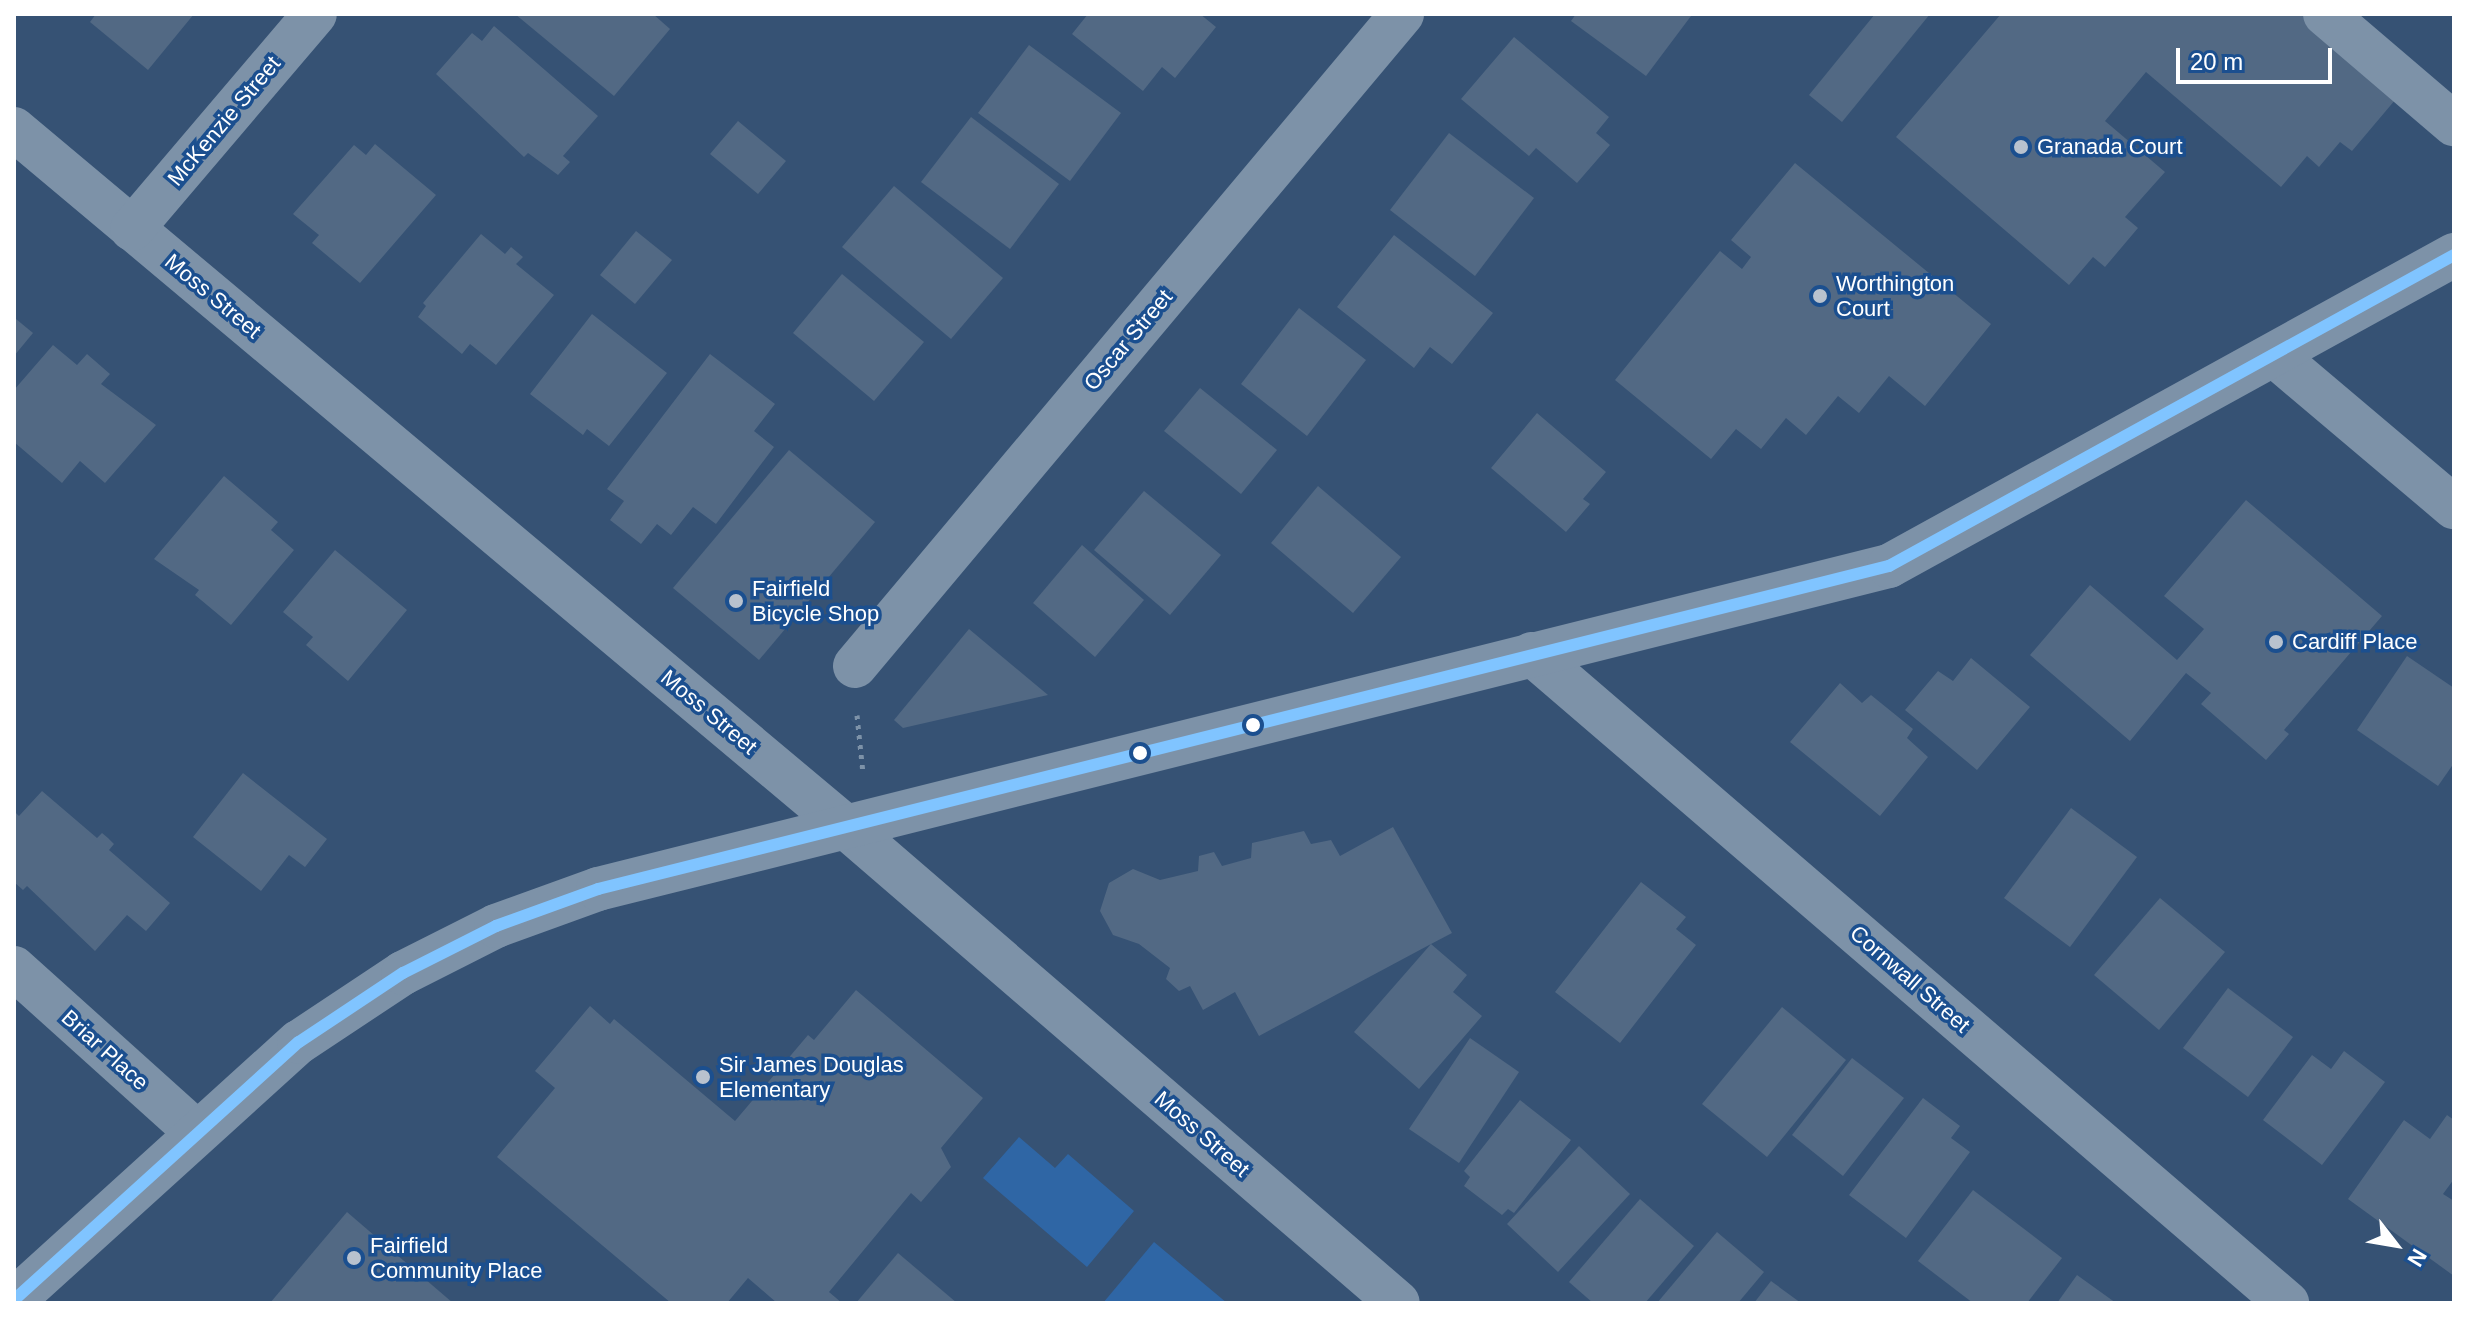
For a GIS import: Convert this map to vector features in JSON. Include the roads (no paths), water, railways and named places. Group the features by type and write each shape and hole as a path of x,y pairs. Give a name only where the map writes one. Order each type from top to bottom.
{"street":[{"name":"McKenzie Street","path":"132,229 315,14"},
{"name":"Oscar Street","path":"855,666 1402,14"},
{"path":"2325,14 2454,124"},
{"name":"Moss Street","path":"14,129 858,825 1398,1303"},
{"path":"14,1300 196,1132 299,1042 403,973 496,926 598,889 1889,566 2454,255"},
{"path":"2274,355 2454,507"},
{"name":"Cornwall Street","path":"1532,654 2287,1303"},
{"name":"Briar Place","path":"14,968 196,1132"}],"place":[{"name":"Granada Court","path":"2021,147"},
{"name":"Worthington Court","path":"1820,296"},
{"name":"Fairfield Bicycle Shop","path":"736,601"},
{"name":"Cardiff Place","path":"2276,642"},
{"name":"Sir James Douglas Elementary","path":"703,1077"},
{"name":"Fairfield Community Place","path":"354,1258"}]}
